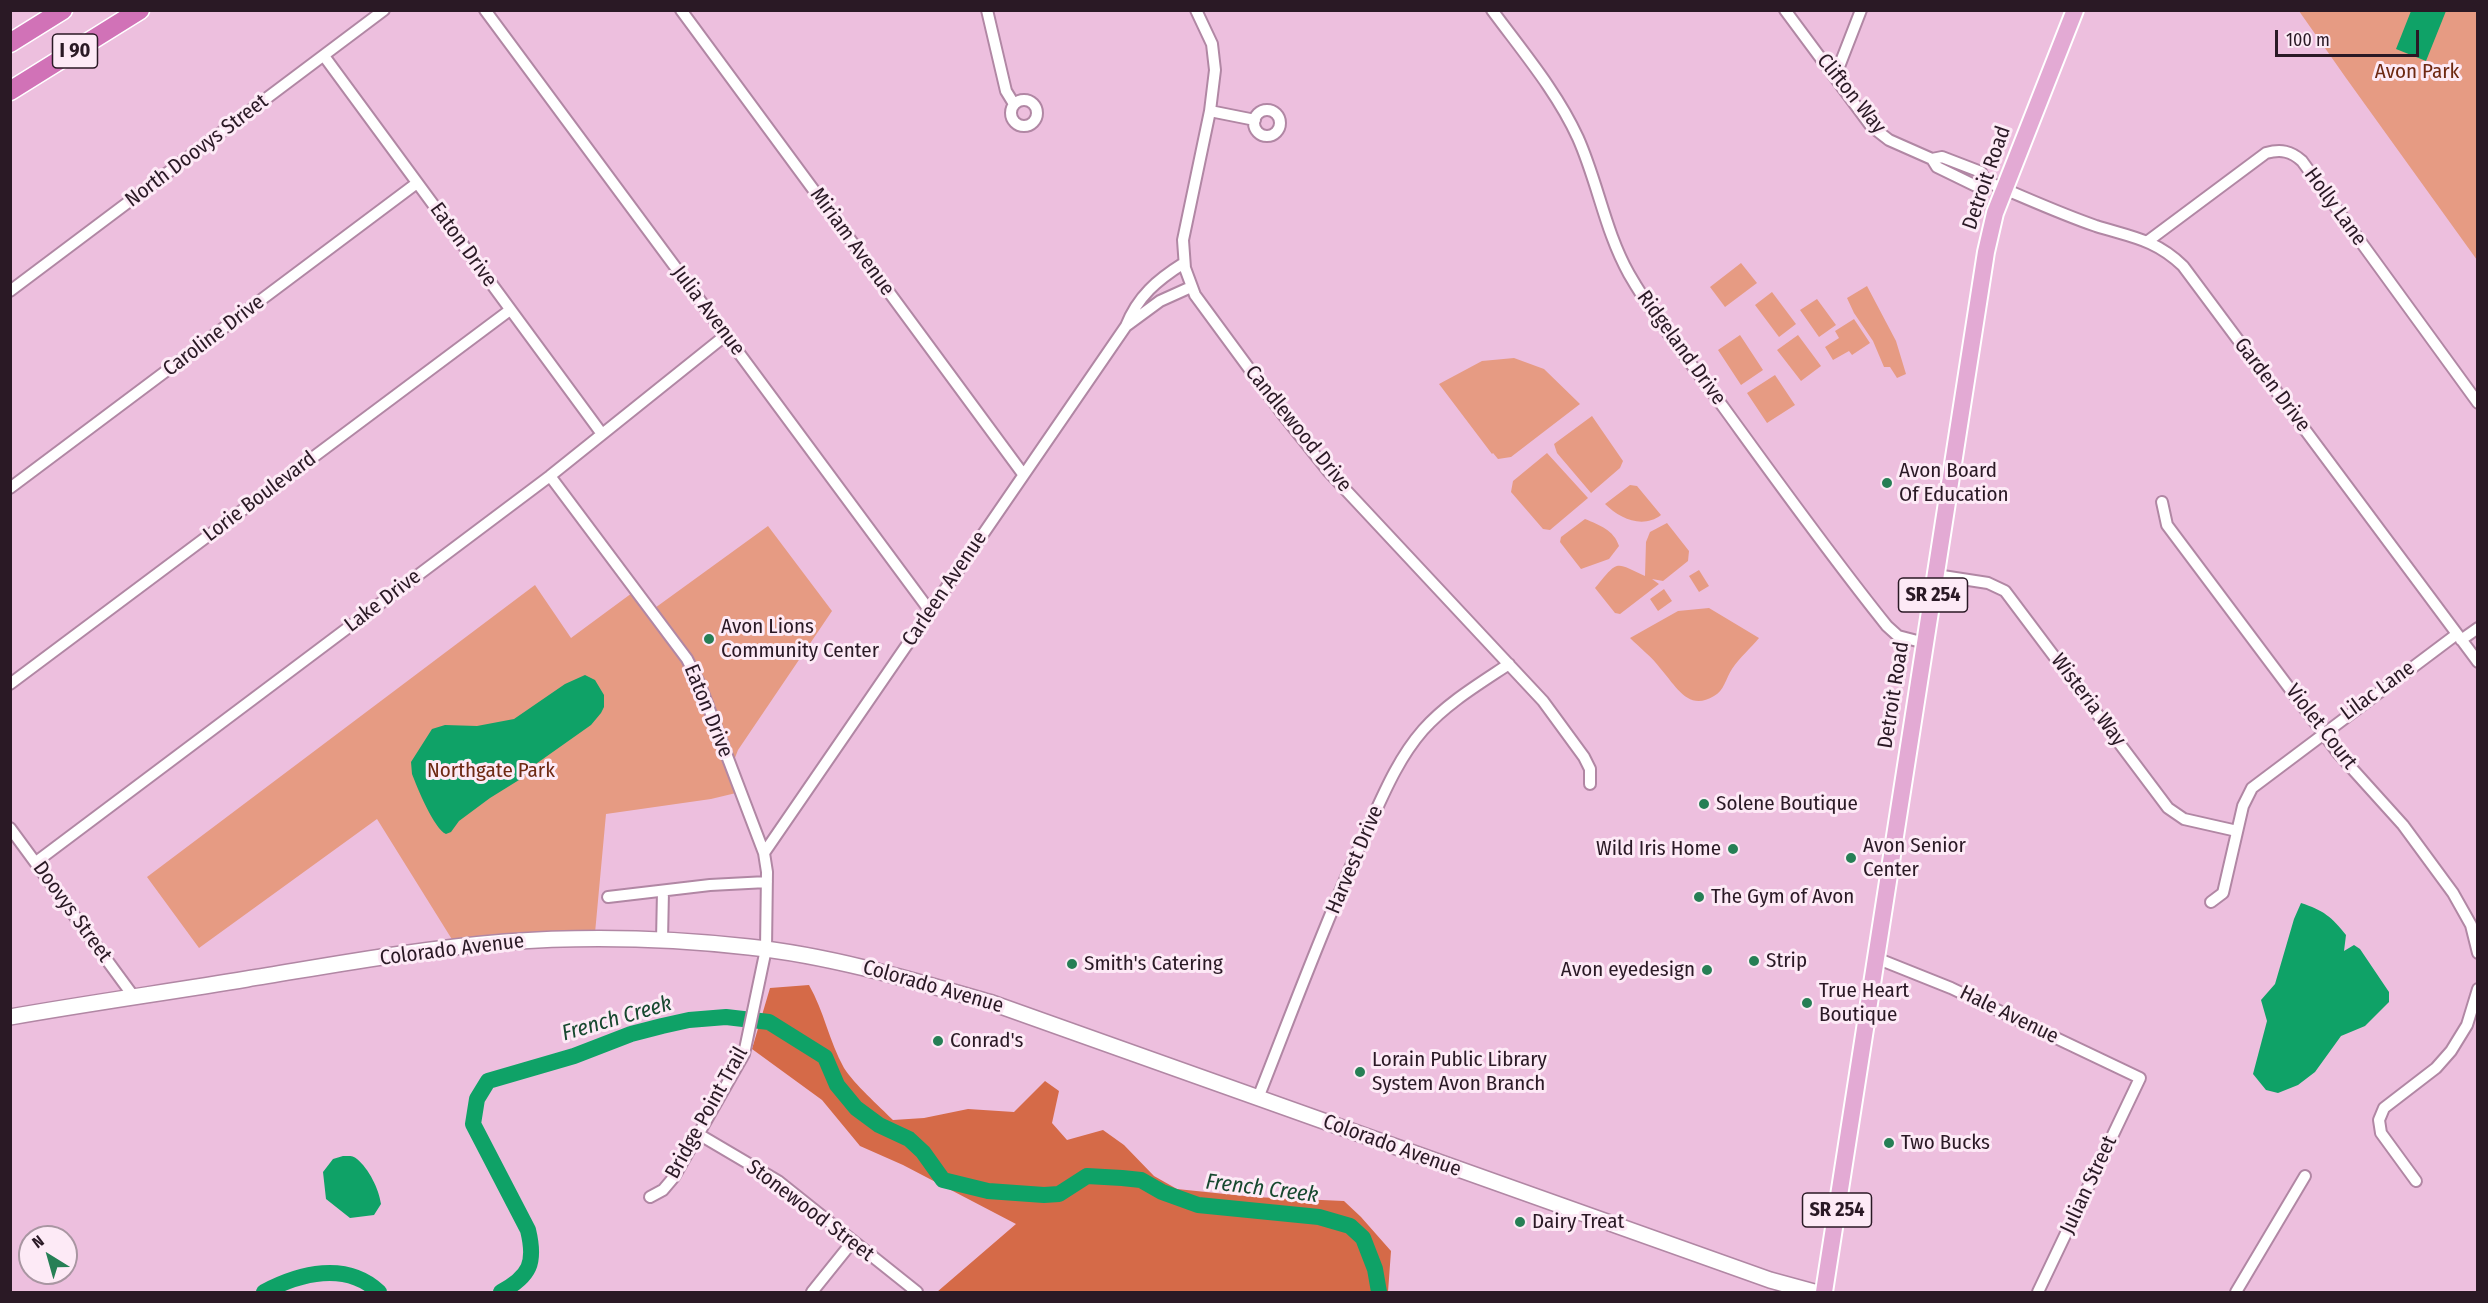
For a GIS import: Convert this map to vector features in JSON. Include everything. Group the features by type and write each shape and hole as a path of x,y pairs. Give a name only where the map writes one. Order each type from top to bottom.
{"highway":[{"name":"I 90","path":"10,43 63,10"},
{"name":"I 90","path":"10,91 140,10"}],"main road":[{"name":"Detroit Road","path":"1824,1293 1986,252 1995,213 2075,10"},
{"name":"Colorado Avenue","path":"10,1017 446,948 546,939 662,940 765,950 856,965 1000,1005 1791,1287 1814,1293"}],"street":[{"name":"North Doovys Street","path":"10,291 384,10"},
{"name":"Julia Avenue","path":"486,10 930,611"},
{"name":"Miriam Avenue","path":"681,10 1023,474"},
{"path":"987,10 1006,91 1014,104"},
{"name":"Candlewood Drive","path":"1196,10 1206,28 1214,52 1215,79 1184,230 1185,263 1191,287 1198,301 1322,464 1543,701 1588,763 1590,784"},
{"name":"Ridgeland Drive","path":"1492,10 1550,88 1565,113 1589,166 1605,221 1616,248 1644,298 1785,492 1887,626 1898,636 1925,643"},
{"name":"Clifton Way","path":"1785,10 1871,126 1880,134 1932,159 1937,166 1976,186 1985,181 2004,189"},
{"path":"1835,77 1861,10"},
{"name":"Eaton Drive","path":"324,56 602,434"},
{"path":"1210,111 1255,120"},
{"name":"Holly Lane","path":"2148,241 2266,153 2282,150 2296,156 2478,404"},
{"name":"Caroline Drive","path":"10,488 417,183"},
{"name":"Garden Drive","path":"2004,189 2096,225 2148,241 2163,249 2183,266 2478,662"},
{"name":"Carleen Avenue","path":"764,853 1126,326 1135,305 1161,278 1185,263"},
{"name":"Carleen Avenue","path":"1126,326 1160,301 1191,287"},
{"name":"Lorie Boulevard","path":"10,684 510,310"},
{"name":"Lake Drive","path":"36,862 550,476 726,335"},
{"name":"Eaton Drive","path":"550,476 687,658 703,692 764,853 768,882 765,950"},
{"name":"Violet Court","path":"2162,502 2167,525 2323,732 2403,825 2453,893 2470,925 2478,953"},
{"name":"Wisteria Way","path":"1936,574 1988,583 2005,591 2168,808 2184,819 2237,831"},
{"name":"Lilac Lane","path":"2211,902 2223,893 2246,798 2252,788 2323,732 2459,637 2478,628"},
{"name":"Harvest Drive","path":"1258,1098 1340,892 1400,761 1423,730 1444,710 1509,664"},
{"name":"Doovys Street","path":"10,828 134,997"},
{"path":"608,897 727,883 768,882"},
{"path":"662,940 663,891"},
{"name":"Bridge Point Trail","path":"650,1197 663,1190 671,1182 738,1066 750,1034 765,950"},
{"name":"Hale Avenue","path":"1876,958 1951,988 2140,1078"},
{"path":"2416,1181 2381,1133 2379,1120 2381,1113 2444,1060 2467,1026 2478,989"},
{"path":"2467,1026 2478,1030"},
{"name":"Julian Street","path":"2038,1293 2140,1078"},
{"name":"Stonewood Street","path":"700,1135 773,1178 917,1293"},
{"path":"2236,1293 2305,1176"},
{"path":"812,1293 853,1241"}],"green space":[{"name":"Avon Park","path":"2299,11 2477,11 2477,260 2346,78"},
{"path":"1741,263 1757,283 1725,307 1710,287"},
{"path":"1867,286 1896,341 1906,374 1897,378 1890,367 1884,367 1873,341 1847,298"},
{"path":"1772,292 1796,324 1779,337 1755,305"},
{"path":"1817,299 1836,325 1819,337 1800,310"},
{"path":"1854,319 1870,343 1852,355 1849,351 1833,360 1825,347 1839,338 1835,331"},
{"path":"1740,335 1763,370 1741,385 1718,350"},
{"path":"1798,335 1821,366 1801,381 1777,350"},
{"path":"1514,358 1544,369 1580,404 1511,457 1498,459 1439,384 1482,361"},
{"path":"1775,375 1795,405 1767,423 1747,393"},
{"path":"1592,416 1623,461 1620,468 1591,493 1557,453 1554,444"},
{"path":"1547,453 1588,498 1550,530 1543,529 1511,492 1513,481"},
{"path":"1630,485 1637,486 1661,515 1639,522 1625,518 1605,504"},
{"path":"1585,519 1610,532 1619,546 1609,559 1581,569 1560,542 1561,537"},
{"path":"1667,523 1689,551 1688,561 1663,581 1652,579 1659,584 1620,614 1615,613 1595,588 1617,566 1645,576 1646,542 1650,532"},
{"name":"Northgate Park","path":"768,526 832,611 738,750 729,773 736,793 711,799 606,814 595,933 453,941 377,819 199,948 147,877 535,585 571,638 632,593 648,613"},
{"path":"1699,570 1709,586 1699,592 1689,576"},
{"path":"1664,589 1672,601 1658,611 1650,599"},
{"path":"1709,608 1759,638 1735,665 1723,688 1705,700 1697,701 1683,695 1653,660 1630,638 1678,611"}],"shaded area":[{"path":"2411,11 2446,11 2426,61 2396,49"},
{"path":"585,675 595,680 604,695 604,707 591,725 533,766 519,780 459,821 451,832 446,834 441,831 426,807 412,774 411,762 432,729 445,725 477,726 514,719 565,684"},
{"path":"2301,903 2321,911 2336,923 2346,935 2344,951 2354,945 2360,949 2389,992 2389,1002 2365,1026 2341,1036 2315,1072 2298,1085 2278,1093 2266,1090 2253,1074 2267,1021 2261,1000 2275,984"},
{"path":"809,985 844,1068 860,1088 893,1120 924,1118 968,1109 1014,1112 1045,1081 1059,1091 1052,1123 1067,1140 1103,1130 1124,1145 1154,1176 1177,1189 1254,1197 1344,1201 1391,1251 1388,1292 937,1292 1016,1224 903,1165 860,1146 822,1100 752,1049 770,988"},
{"path":"343,1156 355,1158 366,1168 373,1180 381,1204 374,1215 350,1218 326,1199 323,1172 333,1159"}],"waterway":[{"name":"French Creek","path":"501,1292 524,1274 531,1260 531,1251 528,1230 473,1124 477,1099 488,1081 574,1056 631,1034 689,1020 726,1017 769,1022 825,1057 837,1085 856,1108 879,1125 909,1139 923,1152 943,1180 988,1191 1044,1195 1059,1194 1087,1176 1122,1178 1141,1180 1162,1192 1198,1205 1319,1217 1350,1226 1363,1238 1375,1269 1379,1292"},
{"name":"French Creek","path":"264,1292 308,1275 323,1273 352,1276 366,1282 379,1292"}],"place":[{"name":"Avon Board Of Education","path":"1887,483"},
{"name":"Avon Lions Community Center","path":"709,639"},
{"name":"Solene Boutique","path":"1704,804"},
{"name":"Wild Iris Home","path":"1733,849"},
{"name":"Avon Senior Center","path":"1851,858"},
{"name":"The Gym of Avon","path":"1699,897"},
{"name":"Strip","path":"1754,961"},
{"name":"Smith's Catering","path":"1072,964"},
{"name":"Avon eyedesign","path":"1707,970"},
{"name":"True Heart Boutique","path":"1807,1003"},
{"name":"Conrad's","path":"938,1041"},
{"name":"Lorain Public Library System Avon Branch","path":"1360,1072"},
{"name":"Two Bucks","path":"1889,1143"},
{"name":"Dairy Treat","path":"1520,1222"}]}
